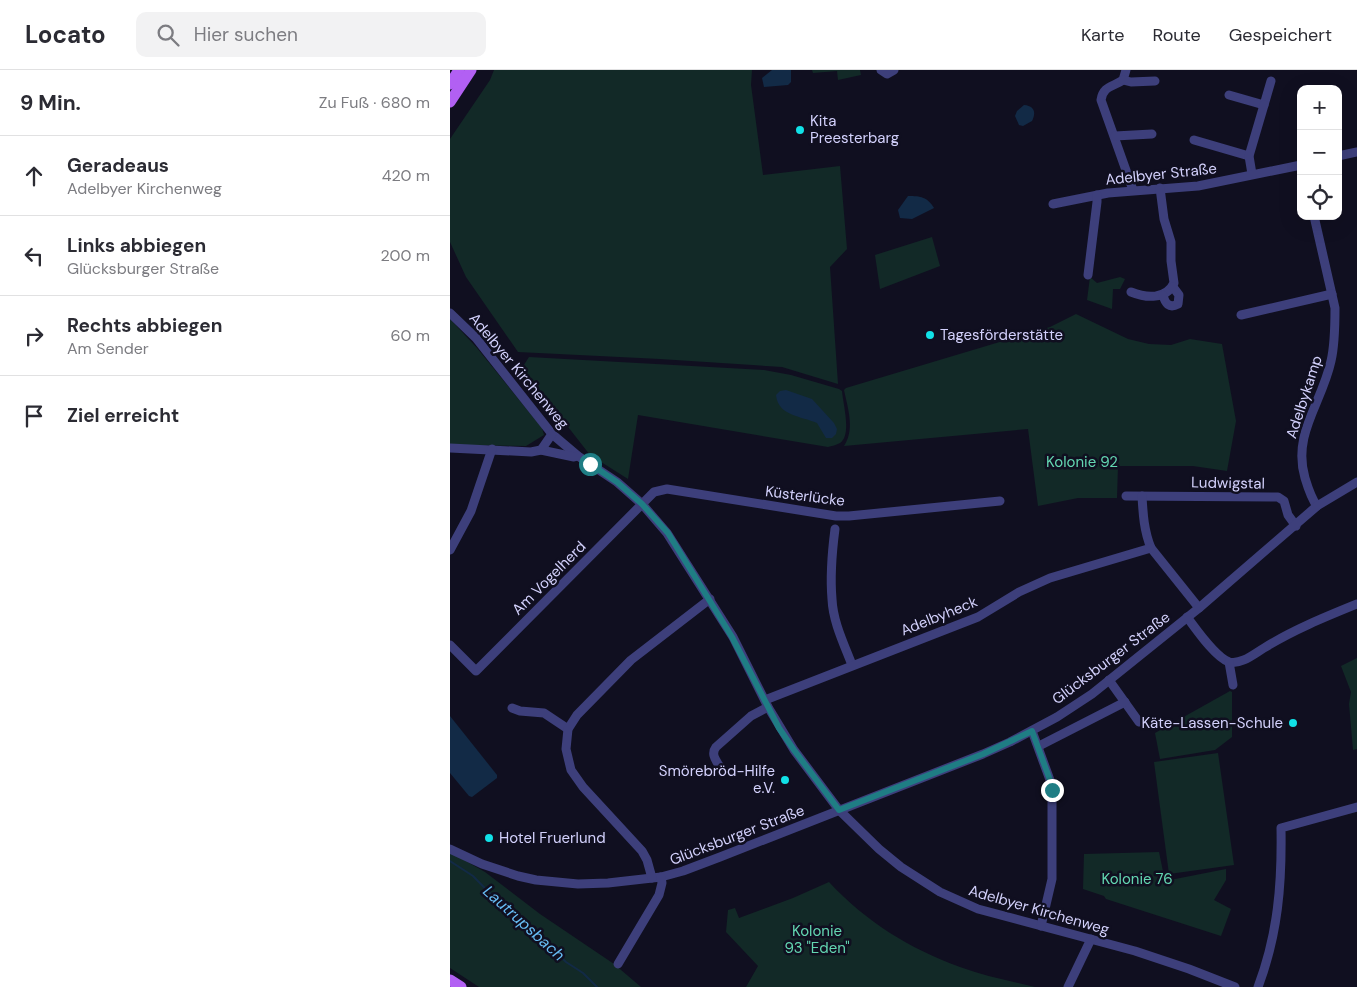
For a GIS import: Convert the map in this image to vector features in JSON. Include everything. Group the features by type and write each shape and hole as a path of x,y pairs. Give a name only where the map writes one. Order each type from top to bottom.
{"main road":[{"path":"450,84 459,70"},
{"path":"450,102 471,70"},
{"path":"450,980 461,987"}],"street":[{"path":"881,70 887,74 894,70"},
{"path":"1126,70 1122,80 1105,88 1102,92 1101,100 1134,190"},
{"path":"1122,80 1131,82 1155,81"},
{"path":"1252,174 1249,156 1271,81"},
{"path":"1229,95 1264,105"},
{"path":"1115,136 1152,134"},
{"path":"1194,140 1249,156"},
{"path":"1342,155 1357,152"},
{"name":"Adelbyer Straße","path":"1053,204 1134,190 1198,186 1297,165"},
{"path":"1160,188 1164,219 1170,242 1173,287 1179,295 1178,304 1174,306 1166,304 1163,295"},
{"path":"1088,275 1097,195"},
{"name":"Adelbykamp","path":"1315,220 1332,294 1335,317 1331,361 1303,437 1301,451 1301,464 1306,482 1312,499 1317,506"},
{"path":"1131,292 1147,296 1163,295 1173,287"},
{"path":"1241,315 1332,294"},
{"name":"Adelbyer Kirchenweg","path":"450,313 476,338 552,434 578,456 617,482 642,504 668,533 710,599 732,637 766,704 794,750 839,810 879,849 901,867 940,892 989,913 1091,939 1181,966 1235,987"},
{"path":"541,450 552,434"},
{"path":"450,448 531,452 541,450 574,457 578,456"},
{"path":"450,550 471,511 492,449"},
{"name":"Glücksburger Straße","path":"450,848 489,866 536,880 578,884 656,877 698,865 983,754 1032,731 1073,707 1198,608 1296,526 1317,506 1357,482"},
{"name":"Küsterlücke","path":"642,504 654,492 667,489 836,516 1000,501"},
{"name":"Ludwigstal","path":"1126,496 1278,497 1284,500 1288,515 1296,526"},
{"path":"1142,496 1147,540 1151,548 1198,608"},
{"name":"Am Vogelherd","path":"450,645 476,671 642,504"},
{"path":"834,529 832,600 837,626 852,665"},
{"name":"Adelbyheck","path":"721,769 713,756 713,751 766,704 852,665 978,616 1019,592 1050,578 1151,548"},
{"path":"618,964 659,895 662,883 656,877 642,851 583,787 571,770 566,749 568,729 577,715 631,660 710,599"},
{"path":"1187,617 1220,656 1229,662 1237,662 1322,618 1357,604"},
{"path":"1229,662 1233,685"},
{"path":"1109,680 1138,722"},
{"path":"1039,746 1058,738 1125,702"},
{"path":"512,708 520,711 544,713 568,729"},
{"path":"1032,731 1050,780 1052,804 1052,879 1041,926"},
{"path":"1258,987 1269,953 1278,909 1282,866 1281,828 1357,807"},
{"path":"1068,987 1091,939"}],"green space":[{"path":"494,70 752,70 751,85 763,175 840,166 847,249 830,267 838,384 782,367 518,352 466,277 450,242 450,139 490,80"},
{"path":"812,70 860,70 861,75 838,80 837,71 813,73"},
{"path":"932,237 940,266 880,289 875,255"},
{"path":"1090,277 1097,283 1120,277 1125,279 1120,289 1113,289 1112,309 1087,300"},
{"name":"Kolonie 92","path":"1076,314 1128,339 1149,344 1171,345 1190,339 1222,344 1236,421 1227,471 1193,466 1118,466 1117,498 1078,498 1038,506 1028,429 844,446 850,426 844,390 846,388 1050,327"},
{"path":"450,319 477,348 542,428 544,435 526,446 450,445"},
{"path":"529,357 764,370 791,375 842,391 846,433 840,443 828,447 638,415 628,479 590,455 522,368"},
{"path":"1357,658 1357,749 1353,750 1349,704 1351,692 1341,666"},
{"path":"1230,691 1232,692 1232,737 1215,750 1160,759 1155,733"},
{"path":"1218,753 1234,865 1169,874 1154,762"},
{"name":"Lautrupsbach","path":"450,852 485,872 540,914 614,964 641,987 479,987 450,968"},
{"name":"Kolonie 76","path":"1159,852 1165,881 1226,869 1226,880 1214,900 1231,909 1221,936 1106,899 1104,896 1083,889 1084,854"},
{"name":"Kolonie 93 \"Eden\"","path":"829,882 873,921 924,952 969,970 1035,987 746,987 758,966 726,932 728,910 735,908 739,918"}],"water":[{"path":"772,70 791,70 791,82 788,85 764,87 762,78"},
{"path":"1024,105 1034,110 1034,115 1032,121 1023,126 1019,125 1015,116 1017,111"},
{"path":"908,196 923,198 929,201 934,208 912,219 900,218 898,210"},
{"path":"786,390 812,399 834,423 837,429 836,434 832,438 826,438 817,423 791,414 781,407 776,395 780,391"},
{"path":"450,716 497,775 497,778 472,797 469,796 450,773"}],"waterway":[{"name":"Lautrupsbach","path":"450,861 473,876 507,911 532,931 550,951 583,973 597,987"}],"place":[{"name":"Kita Preesterbarg","path":"800,130"},
{"name":"Tagesförderstätte","path":"930,335"},
{"name":"Käte-Lassen-Schule","path":"1293,723"},
{"name":"Smörebröd-Hilfe e.V.","path":"785,780"},
{"name":"Hotel Fruerlund","path":"489,838"}],"route":[{"path":"590,464 617,482 642,504 668,533 732,637 779,728 839,810 983,754 1032,731 1052,790"}]}
